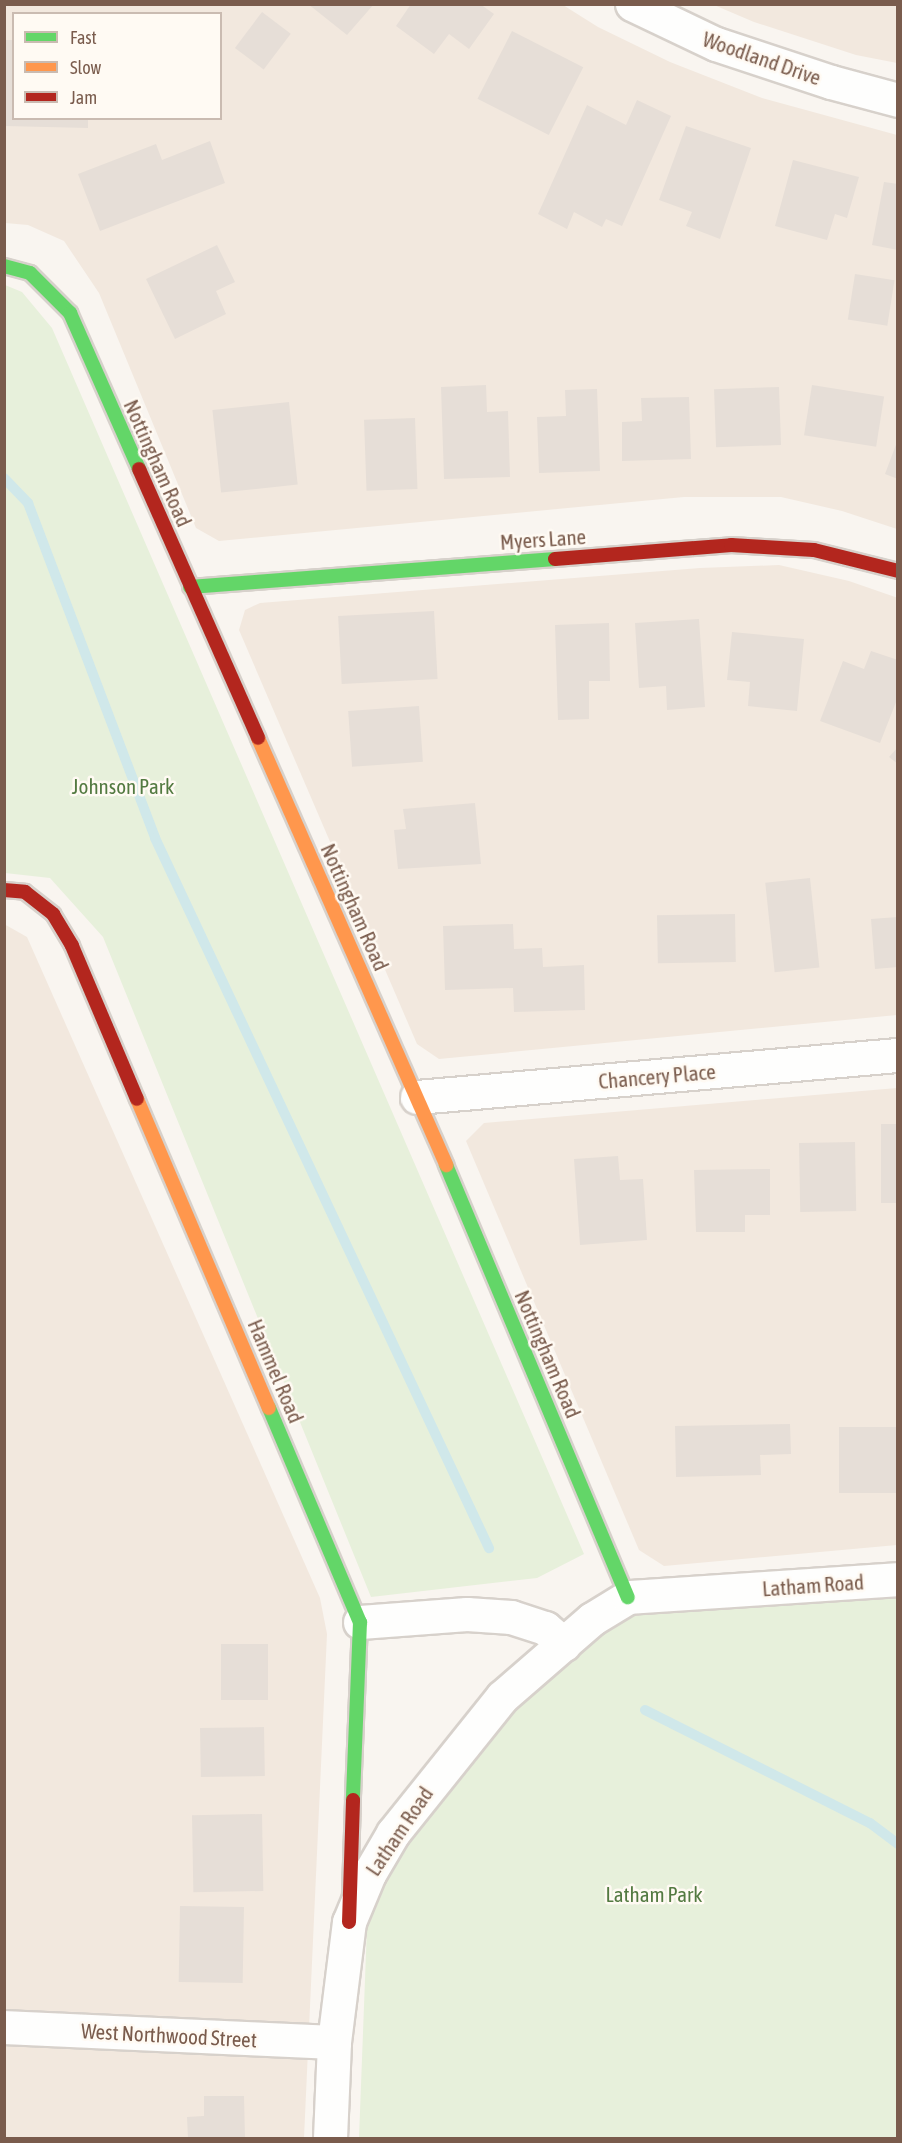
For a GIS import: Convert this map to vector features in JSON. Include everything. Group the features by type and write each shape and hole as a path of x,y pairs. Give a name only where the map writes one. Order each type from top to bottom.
{"street":[{"name":"Woodland Drive","path":"632,4 716,44 831,82 897,100"},
{"name":"Nottingham Road","path":"4,266 30,273 70,312 417,1097 628,1597"},
{"name":"Myers Lane","path":"190,587 731,545 814,550 897,571"},
{"name":"Hammel Road","path":"4,890 25,892 53,914 72,946 360,1622 349,1922"},
{"name":"Chancery Place","path":"417,1097 897,1055"},
{"name":"Latham Road","path":"330,2139 334,2042 349,1922 369,1874 393,1833 502,1697 592,1619 628,1597 897,1579"},
{"path":"360,1622 466,1614 511,1617 545,1628 564,1644"},
{"name":"West Northwood Street","path":"4,2027 334,2042"}],"shaded area":[{"path":"4,5 563,5 598,27 670,62 762,98 897,135 897,529 842,511 781,497 684,497 219,541 196,528 99,293 64,241 28,225 5,223"},
{"path":"714,5 897,5 897,63 856,55 754,22"},
{"path":"779,565 849,581 898,598 897,1015 439,1059 417,1044 239,630 245,610 260,603 700,568"},
{"path":"4,924 27,937 320,1598 327,1634 304,2138 5,2138"},
{"path":"897,1088 897,1545 664,1566 639,1550 466,1141 484,1123"}],"green space":[{"name":"Johnson Park","path":"5,285 22,292 52,328 584,1554 537,1578 371,1597 103,937 50,878 5,873"},
{"name":"Latham Park","path":"897,1579 897,2138 359,2138 369,1874 439,1773 628,1597"}],"building":[{"path":"308,4 374,4 347,35"},
{"path":"411,4 480,4 494,14 469,49 449,34 434,54 396,26"},
{"path":"262,12 291,34 264,70 235,48"},
{"path":"512,31 583,67 549,135 477,99"},
{"path":"5,40 12,40 12,120 88,120 88,128 5,126"},
{"path":"637,100 671,116 622,226 606,219 602,227 574,212 567,229 538,214 587,105 626,125"},
{"path":"686,126 751,148 720,239 686,226 692,212 659,200"},
{"path":"210,141 225,183 100,231 78,174 156,144 162,160"},
{"path":"793,160 859,177 847,218 835,214 827,240 775,226"},
{"path":"884,182 898,184 898,250 872,245"},
{"path":"217,245 235,282 216,291 226,314 175,339 146,279"},
{"path":"855,274 895,280 887,326 848,319"},
{"path":"486,385 487,412 508,411 510,477 444,479 441,387"},
{"path":"812,385 884,396 876,447 804,435"},
{"path":"779,387 781,445 716,447 714,389"},
{"path":"597,389 600,471 539,473 537,417 566,416 565,390"},
{"path":"689,397 691,459 622,461 622,422 642,421 641,398"},
{"path":"289,402 298,485 221,493 212,410"},
{"path":"415,418 417,489 367,491 364,420"},
{"path":"898,442 898,479 885,474"},
{"path":"434,611 438,679 342,684 338,616"},
{"path":"699,619 705,707 667,710 666,686 639,688 635,623"},
{"path":"609,623 610,681 589,681 589,719 558,720 555,625"},
{"path":"732,632 804,639 797,711 748,706 750,682 727,680"},
{"path":"871,651 898,660 898,697 880,743 820,721 843,661 864,669"},
{"path":"419,706 423,762 352,767 348,711"},
{"path":"898,747 898,764 889,757"},
{"path":"475,803 481,864 398,869 394,830 406,829 403,809"},
{"path":"810,878 819,968 775,972 765,883"},
{"path":"735,914 736,962 658,963 657,915"},
{"path":"898,917 898,967 875,969 871,919"},
{"path":"513,924 514,949 542,948 543,967 584,965 585,1010 514,1012 513,988 445,990 443,926"},
{"path":"881,1124 898,1124 898,1203 881,1203"},
{"path":"855,1142 856,1211 800,1212 799,1143"},
{"path":"618,1156 620,1180 643,1179 647,1240 580,1245 574,1159"},
{"path":"770,1169 770,1215 745,1215 745,1232 696,1232 694,1170"},
{"path":"790,1424 791,1454 760,1455 761,1475 676,1477 675,1426"},
{"path":"839,1427 898,1427 898,1493 839,1493"},
{"path":"221,1644 268,1644 268,1700 221,1700"},
{"path":"264,1727 265,1776 201,1777 200,1728"},
{"path":"262,1814 263,1891 193,1892 192,1815"},
{"path":"180,1906 244,1907 243,1983 179,1982"},
{"path":"204,2096 244,2096 245,2138 188,2138 187,2117 204,2116"}],"waterway":[{"path":"4,478 28,503 155,838 489,1548"},
{"path":"645,1710 870,1823 898,1844"}],"traffic: fast":[{"path":"4,266 30,273 70,313 139,469"},
{"path":"190,587 555,559"},
{"path":"446,1165 628,1597"},
{"path":"269,1408 360,1622 353,1800"}],"traffic: slow":[{"path":"258,738 446,1165"},
{"path":"137,1099 269,1408"}],"traffic: jam":[{"path":"139,469 258,738"},
{"path":"555,559 731,545 814,550 898,571"},
{"path":"4,890 25,892 53,914 72,946 137,1099"},
{"path":"349,1922 353,1800"}]}
